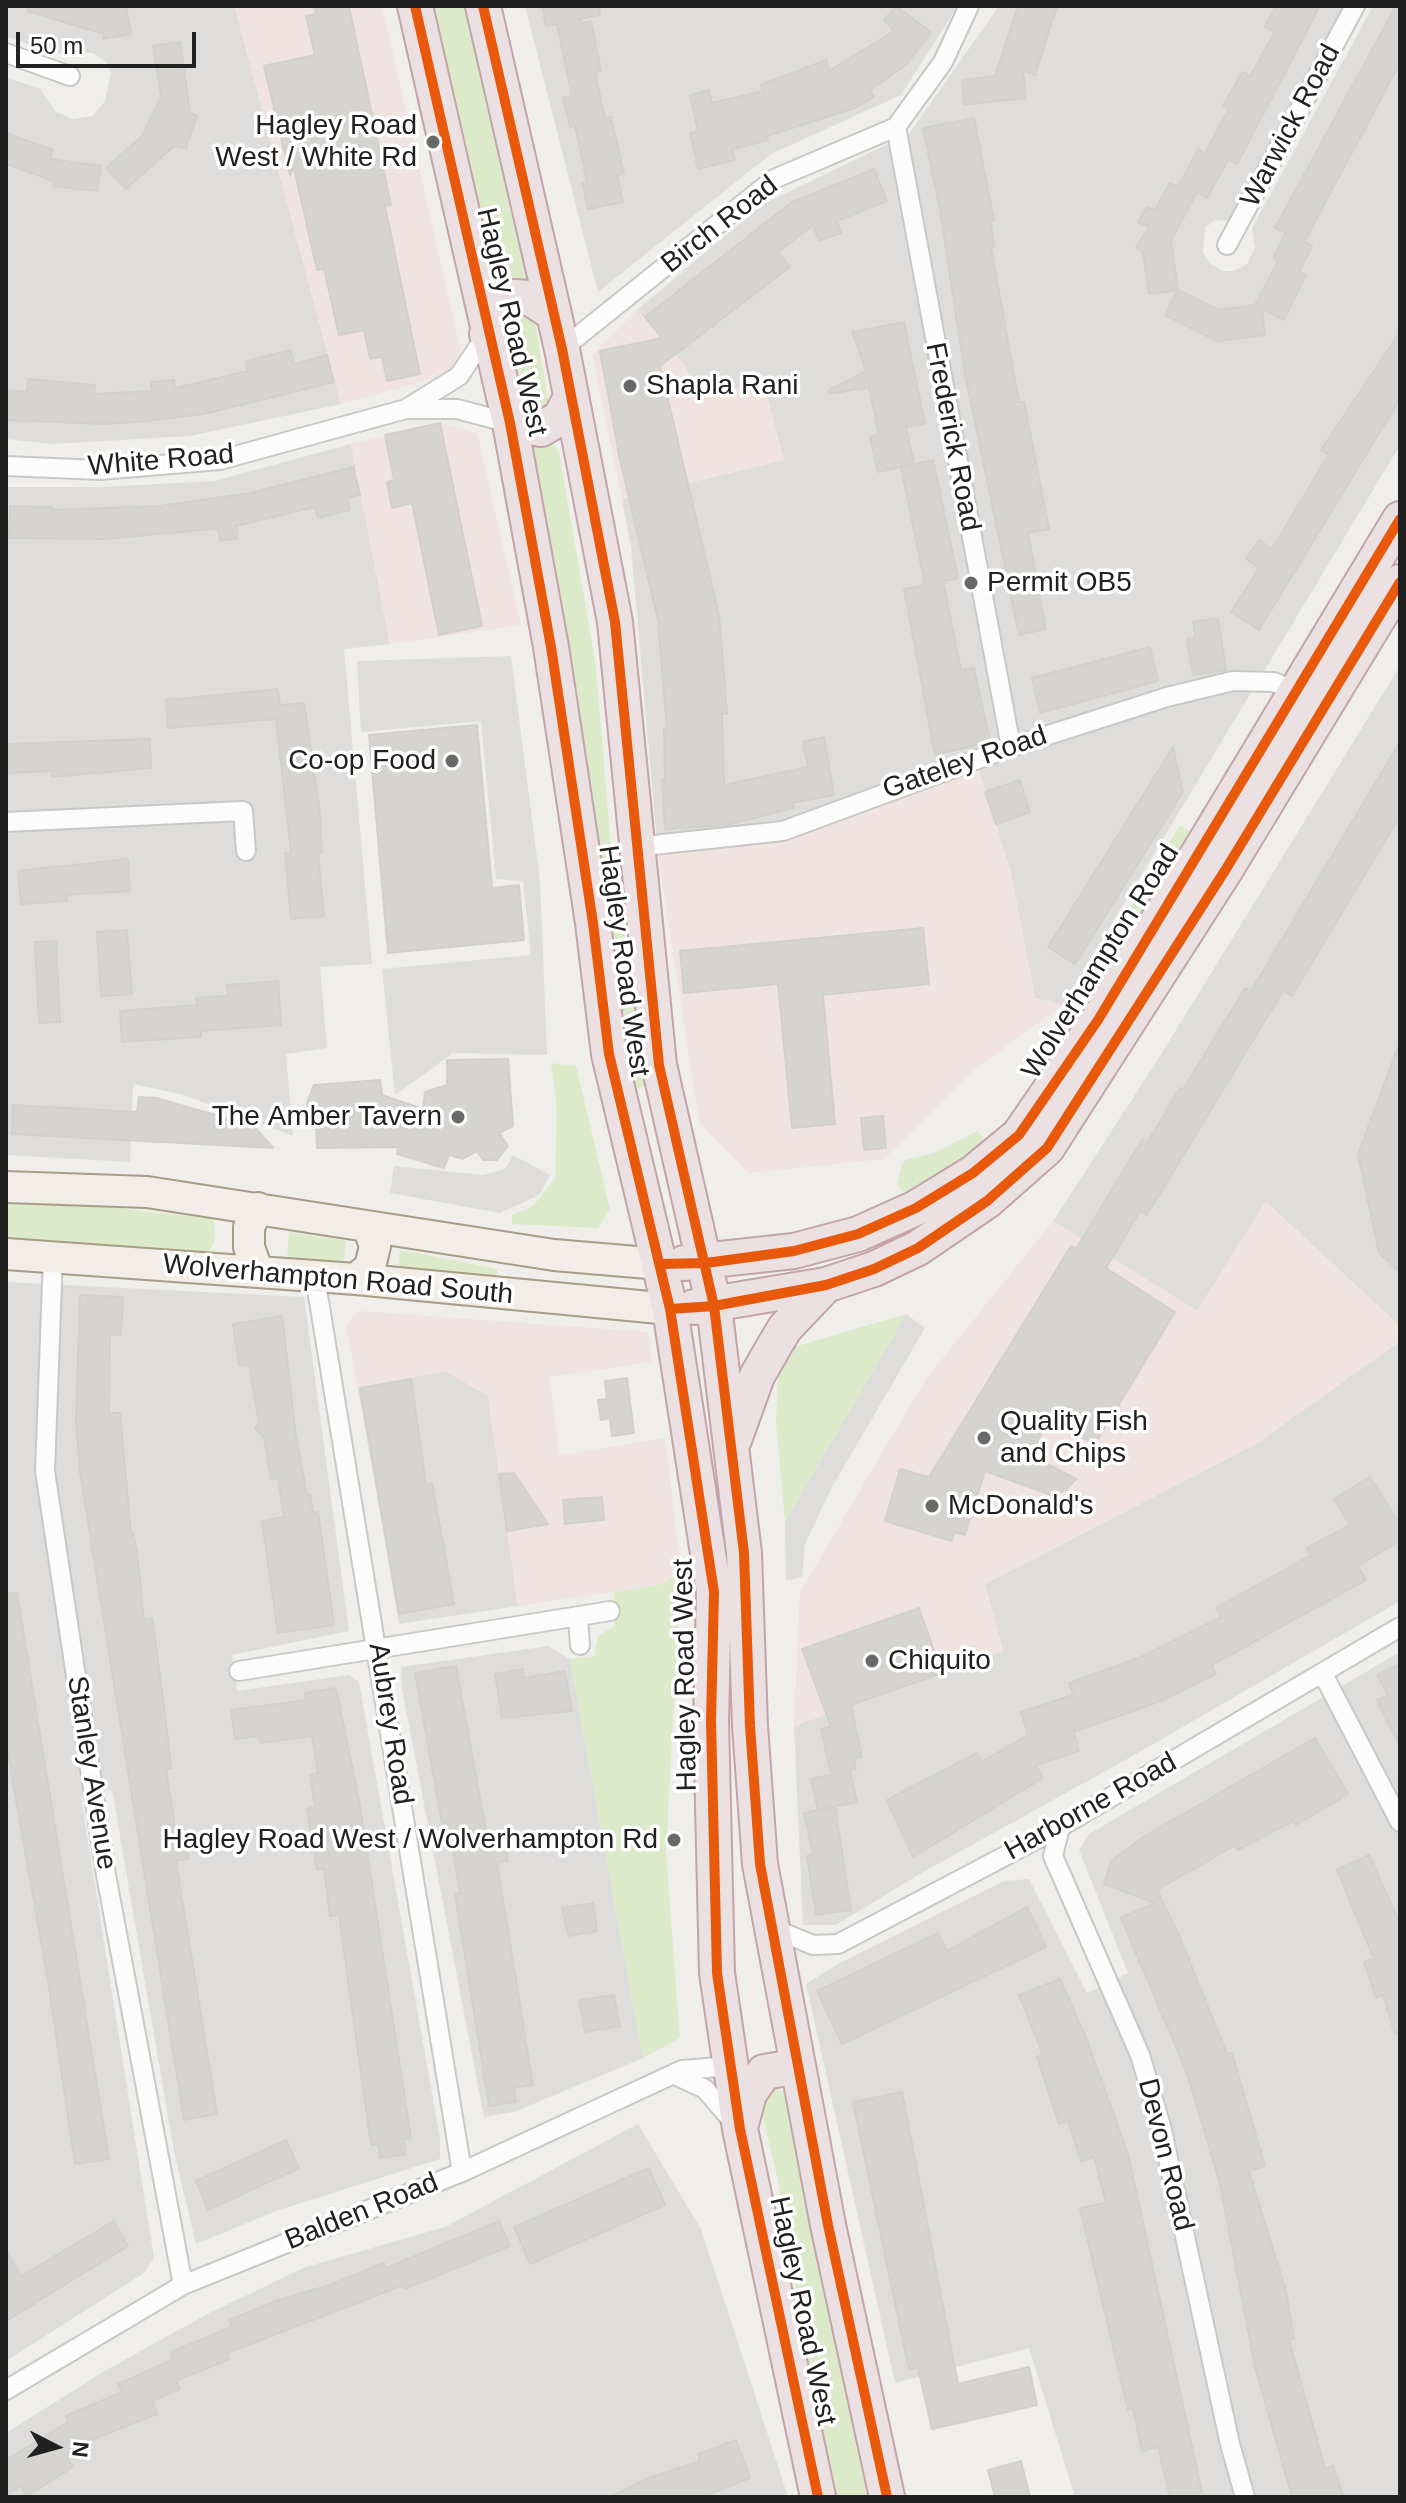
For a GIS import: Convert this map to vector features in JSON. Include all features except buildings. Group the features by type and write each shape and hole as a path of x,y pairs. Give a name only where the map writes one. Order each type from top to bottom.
{"highway":[{"name":"Hagley Road West","path":"415,6 487,334 510,423 551,647 609,1054 670,1309 714,1592 714,1921 730,2066 740,2129 818,2497"},
{"name":"Hagley Road West","path":"483,6 562,349 615,622 659,1065 714,1306 744,1553 750,1726 760,1864 772,1928 791,2074 887,2497"},
{"path":"487,334 503,305 514,297 530,298 553,313"},
{"path":"510,423 541,429 560,418 570,399"},
{"name":"Wolverhampton Road","path":"660,1264 706,1263 794,1251 858,1234 916,1208 973,1173 1019,1135 1098,1020 1400,519"},
{"name":"Wolverhampton Road","path":"670,1309 714,1306 826,1285 874,1269 918,1248 987,1201 1047,1148 1400,582"},
{"path":"1294,691 1324,708"},
{"path":"731,1448 763,1365 785,1328 826,1285"},
{"path":"730,2066 765,2062 791,2074"},
{"path":"740,2129 749,2094 764,2072 791,2074"}],"main road":[{"name":"Wolverhampton Road South","path":"6,1187 147,1192 554,1255 660,1264"},
{"path":"258,1208 249,1227 249,1247 258,1272"},
{"path":"356,1279 370,1267 375,1246 368,1227"},
{"name":"Wolverhampton Road South","path":"6,1254 356,1279 670,1309"}],"street":[{"path":"896,127 943,62 969,6"},
{"name":"Warwick Road","path":"1227,245 1355,6"},
{"path":"6,53 70,76"},
{"name":"Birch Road","path":"562,349 774,179 896,127"},
{"name":"Frederick Road","path":"896,127 1011,747"},
{"name":"White Road","path":"406,409 459,376 487,334"},
{"name":"White Road","path":"6,466 100,470 220,460 406,409 457,409 510,423"},
{"name":"Gateley Road","path":"635,847 783,831 1011,747 1167,697 1233,681 1274,682 1294,691"},
{"path":"6,822 243,811 246,851"},
{"name":"Stanley Avenue","path":"53,1256 45,1471 106,1875 183,2285"},
{"name":"Aubrey Road","path":"315,1277 462,2172"},
{"path":"239,1671 610,1611"},
{"path":"578,1617 580,1645"},
{"name":"Harborne Road","path":"772,1928 813,1945 838,1944 1060,1827 1400,1627"},
{"path":"1323,1674 1400,1822"},
{"name":"Devon Road","path":"1060,1827 1053,1856 1140,2055 1161,2126 1230,2444 1245,2497"},
{"name":"Balden Road","path":"6,2390 183,2285 462,2172 682,2070 730,2066"},
{"path":"673,2074 705,2089 740,2129"}],"shaded area":[{"path":"6,6 244,6 235,8 341,404 190,436 52,444 6,439 6,77 40,89 56,112 73,119 93,116 105,101 111,73 107,62 93,53 69,51 54,54 6,36"},
{"path":"382,6 463,361 453,373 341,404 235,8"},
{"path":"525,6 958,6 901,95 771,154 598,292"},
{"path":"999,6 1348,6 1229,221 1215,220 1205,228 1203,252 1210,264 1223,271 1234,271 1247,264 1255,248 1252,228 1373,6 1400,6 1400,445 1063,1005 1035,998 1010,869 978,768 792,835 658,854 631,547 622,499 783,460 694,400 686,367 637,310 763,204 909,134"},
{"path":"637,310 686,367 694,400 763,380 784,460 622,499 592,355"},
{"path":"440,423 477,433 521,625 390,644 351,444"},
{"path":"351,444 390,644 344,649 372,964 320,967 327,1048 286,1054 293,1136 184,1095 133,1084 130,1162 6,1155 6,487 102,487 214,481"},
{"path":"511,656 540,881 547,1055 453,1053 395,1095 382,969 531,955 523,881 496,879 481,721 361,732 357,661"},
{"path":"1400,666 1400,1326 1266,1202 1197,1311 1053,1221 1157,1061"},
{"path":"978,768 1010,869 1035,998 1063,1005 976,1068 884,1159 749,1173 699,1122 658,854 792,835"},
{"path":"513,1155 550,1175 539,1195 500,1213 390,1193 394,1166 483,1175 505,1169"},
{"path":"1265,1202 1400,1326 1400,1341 1256,1444 985,1584 1003,1651 794,1726 800,1592 926,1379 1053,1221 1197,1311"},
{"path":"6,1282 304,1297 349,1631 232,1655 237,1691 349,1675 359,1682 440,2138 440,2159 276,2211 196,2244 174,2152 112,1789 81,1797 154,2258 144,2273 6,2361"},
{"path":"358,1311 648,1332 652,1362 549,1377 560,1456 665,1438 681,1570 663,1584 518,1606 488,1396 446,1371 358,1388 346,1325"},
{"path":"906,1314 925,1328 832,1487 805,1544 802,1577 786,1581 785,1521"},
{"path":"1400,1341 1400,1601 1131,1757 925,1871 836,1925 803,1925 794,1726 1003,1651 985,1584 1256,1444"},
{"path":"446,1371 488,1396 518,1606 399,1624 358,1388"},
{"path":"548,1646 570,1659 643,2058 514,2112 484,2117 402,1689 401,1667"},
{"path":"1400,1652 1400,2497 1075,2497 1029,2348 895,2383 806,1984 838,1964 1004,1881 1029,1879 1087,1993 1128,1973 1079,1850 1089,1834"},
{"path":"638,2124 701,2229 788,2497 6,2497 6,2433 108,2369 211,2312 306,2267 445,2227"}],"green space":[{"path":"429,6 469,6 528,283 501,291 486,256"},
{"path":"518,310 534,316 549,406 532,417 520,405 502,323"},
{"path":"550,440 559,451 596,667 610,837 647,1085 636,1089 530,449"},
{"path":"1180,825 1195,835 1114,963 1102,956"},
{"path":"1093,966 1107,977 1081,1019 1029,1078 1026,1075 1033,1062"},
{"path":"551,1063 576,1066 610,1209 598,1228 512,1224 512,1215 534,1205 555,1178 557,1109"},
{"path":"977,1131 983,1138 965,1160 909,1196 897,1186 902,1164 906,1160 934,1153"},
{"path":"6,1200 90,1205 214,1219 215,1239 208,1256 6,1241"},
{"path":"289,1232 346,1241 343,1265 287,1260"},
{"path":"400,1250 498,1269 496,1281 398,1273"},
{"path":"906,1314 785,1521 776,1423 778,1376 794,1347"},
{"path":"681,1570 666,1853 680,2038 643,2058 570,1659 594,1656 598,1636 615,1626 614,1592 663,1584"},
{"path":"776,2088 792,2097 875,2497 834,2497 818,2428 777,2176 761,2110 766,2093"}],"cycle path":[{"path":"415,6 510,423 551,647 593,923 609,1054 670,1309 714,1592 711,1721 717,1973 740,2129 818,2497"},
{"path":"483,6 562,349 615,622 659,1065 714,1306 744,1553 750,1726 760,1864 828,2225 887,2497"},
{"path":"660,1264 706,1263 794,1251 858,1234 916,1208 973,1173 1019,1135 1098,1020 1400,519"},
{"path":"670,1309 714,1306 826,1285 874,1269 918,1248 987,1201 1047,1148 1226,869 1400,582"}],"place":[{"name":"Hagley Road West / White Rd","path":"433,142"},
{"name":"Shapla Rani","path":"630,386"},
{"name":"Permit OB5","path":"971,583"},
{"name":"Co-op Food","path":"452,761"},
{"name":"The Amber Tavern","path":"458,1117"},
{"name":"Quality Fish and Chips","path":"984,1438"},
{"name":"McDonald's","path":"932,1506"},
{"name":"Chiquito","path":"872,1661"},
{"name":"Hagley Road West / Wolverhampton Rd","path":"674,1840"}]}
